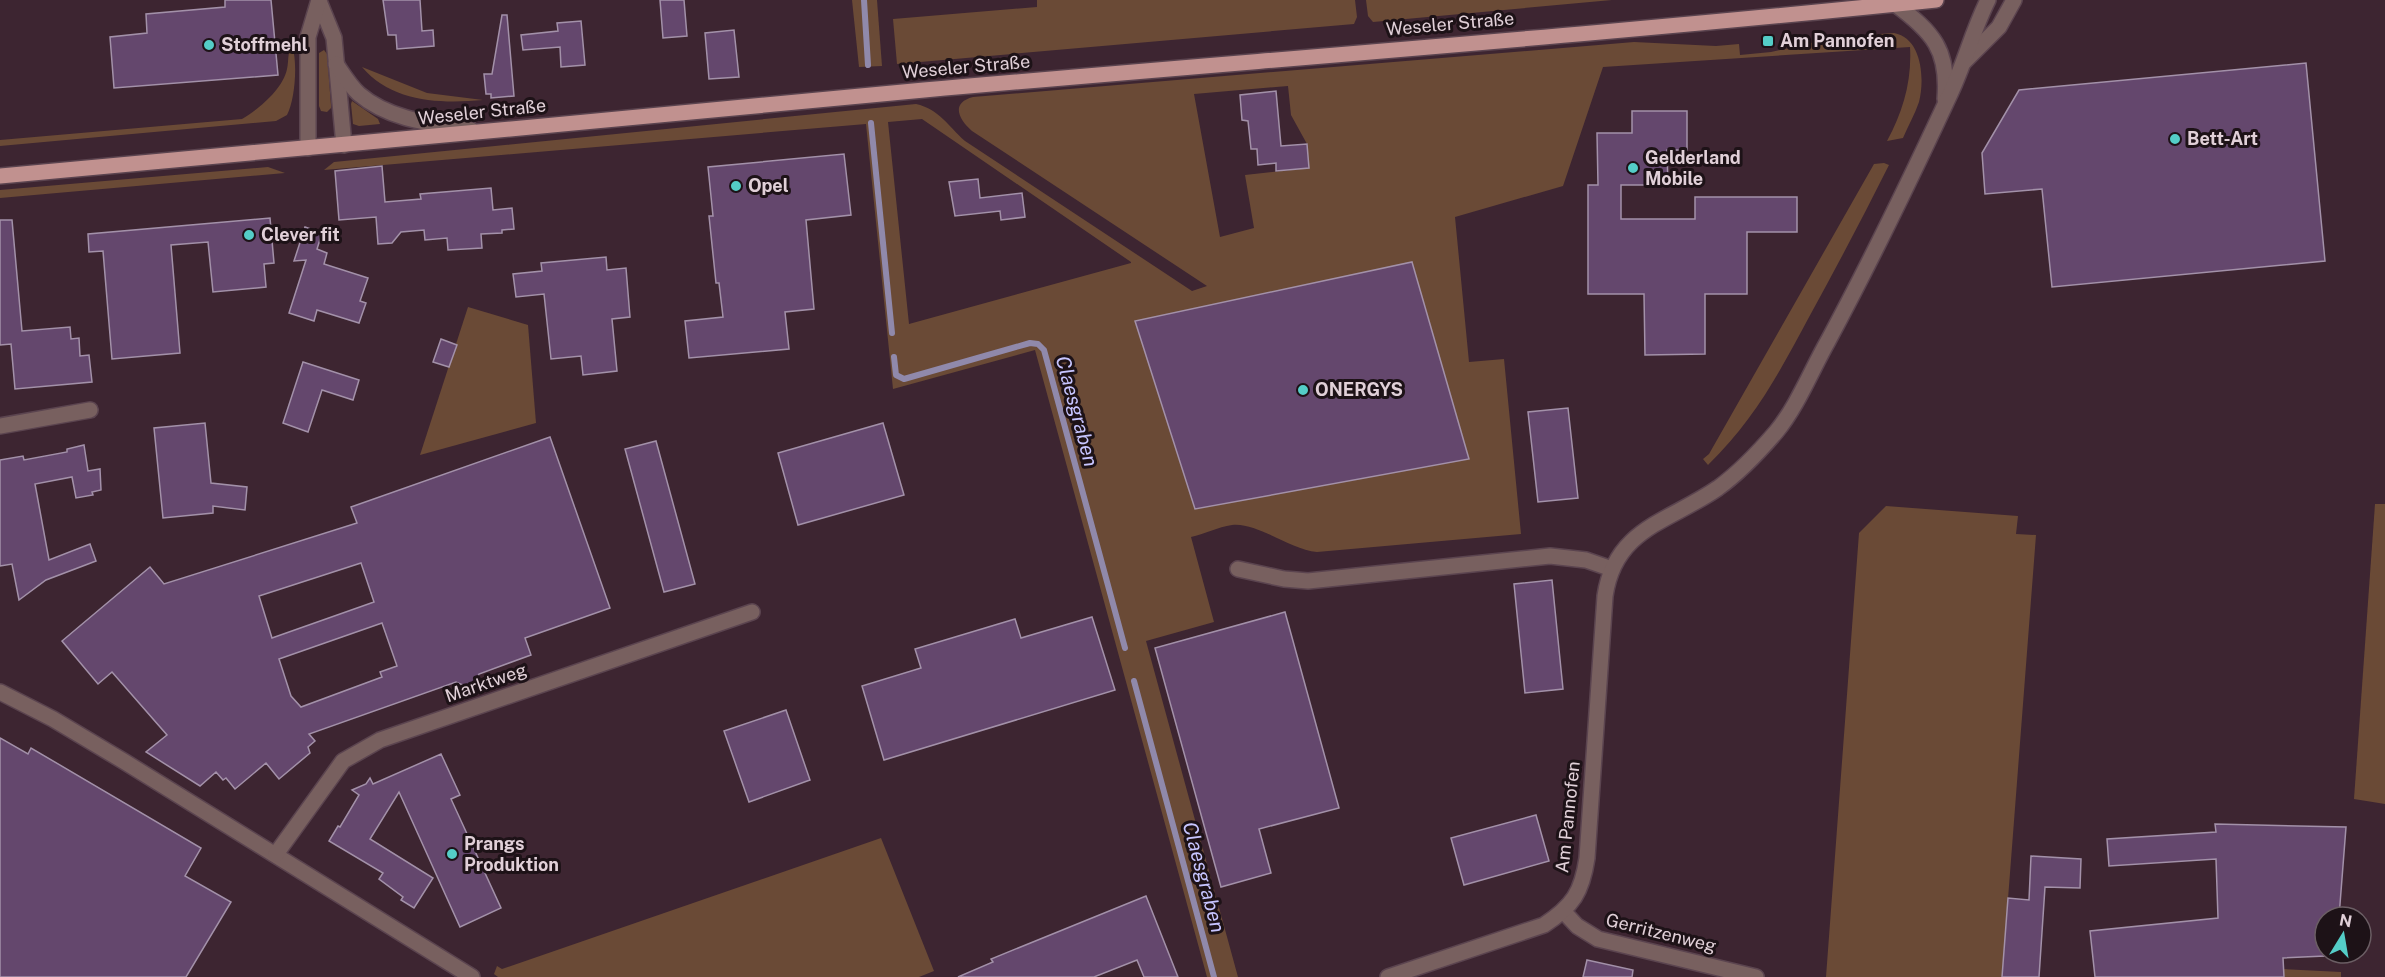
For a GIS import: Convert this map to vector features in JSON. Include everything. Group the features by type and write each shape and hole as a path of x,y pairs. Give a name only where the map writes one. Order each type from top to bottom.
{"main road":[{"name":"Weseler Straße","path":"0,176 1936,0"}],"street":[{"path":"1964,62 1972,32 1988,0"},
{"path":"1964,62 1994,33 2014,0"},
{"path":"319,1 334,38 344,146"},
{"path":"308,148 308,37 319,1"},
{"path":"1896,4 1927,30 1939,49 1946,85 1945,105"},
{"name":"Am Pannofen","path":"1388,977 1544,925 1564,912 1578,892 1586,866 1605,596 1618,556 1631,540 1651,526 1694,504 1743,469 1779,428 1850,300 1906,189 1964,62"},
{"path":"336,64 358,94 387,111 436,125 480,132"},
{"path":"0,426 90,410"},
{"path":"1238,569 1284,579 1308,581 1550,556 1586,560 1612,569"},
{"name":"Marktweg","path":"276,854 343,761 380,740 752,612"},
{"path":"0,692 53,720 276,854 471,977"},
{"name":"Gerritzenweg","path":"1564,912 1577,926 1598,939 1756,977"}],"shaded area":[{"path":"852,0 877,0 882,66 859,67"},
{"path":"1037,0 1355,0 1357,17 1354,24 897,64 893,19 1037,7"},
{"path":"1366,0 1612,0 1373,22 1368,16"},
{"path":"1894,33 1903,36 1911,43 1919,61 1922,82 1919,102 1903,138 1887,141 1898,119 1908,84 1910,47 1603,67 1563,186 1455,217 1469,362 1504,359 1521,534 1317,552 1306,550 1242,525 1227,526 1191,537 1214,622 1146,641 1238,977 1207,977 1035,350 893,389 866,124 324,170 334,162 916,104 937,114 965,141 1192,291 1207,286 972,131 963,122 959,112 961,103 973,97 1634,42 1716,46 1739,44 1740,55 1771,52 1837,37","holes":["1288,86 1291,115 1307,144 1309,168 1245,175 1254,228 1220,237 1194,94","922,119 1131,262 1131,263 909,324 888,122"]},
{"path":"292,46 295,71 294,91 287,115 276,121 0,146 0,140 242,119 263,104 281,84"},
{"path":"324,50 327,54 331,105 327,112 321,111 319,106 319,53"},
{"path":"362,67 427,93 483,100 433,101 402,94 374,79"},
{"path":"352,101 378,119 380,124 359,126 353,124"},
{"path":"1874,164 1889,165 1829,281 1775,378 1739,431 1708,465 1703,459 1709,454"},
{"path":"268,167 285,173 0,198 0,190"},
{"path":"468,307 528,325 536,423 420,455"},
{"path":"2375,504 2385,504 2385,804 2354,799"},
{"path":"1886,506 2018,516 2016,534 2036,535 2002,977 1826,977 1859,533"},
{"path":"881,838 934,971 919,977 498,977 494,974 497,966 502,969"},
{"path":"2283,969 2341,972 2341,977 2284,977"}],"building":[{"path":"225,0 271,0 278,75 114,88 110,37 147,33 146,14 225,7"},
{"path":"383,0 420,0 422,31 433,30 434,46 397,49 396,35 388,35"},
{"path":"660,0 684,0 687,36 663,38"},
{"path":"502,15 507,15 514,96 491,98 491,94 486,94 484,74 492,74"},
{"path":"581,21 585,65 561,67 560,47 523,50 521,35 558,31 557,23"},
{"path":"734,30 739,77 709,79 705,33"},
{"name":"Bett-Art","path":"2306,63 2325,261 2052,287 2042,189 1985,194 1982,153 2019,90"},
{"path":"1276,91 1281,146 1307,144 1309,168 1276,171 1276,163 1258,165 1257,149 1251,149 1248,121 1242,120 1240,95"},
{"path":"1632,111 1687,111 1687,150 1667,150 1668,185 1621,185 1621,219 1695,219 1695,197 1797,197 1797,232 1747,232 1747,294 1705,294 1705,354 1645,355 1644,294 1588,294 1588,185 1598,185 1597,133 1632,133"},
{"path":"844,154 851,215 806,220 814,309 785,312 789,349 689,358 685,321 723,317 719,283 716,283 709,216 713,216 708,167"},
{"path":"382,166 385,202 421,199 420,194 491,188 493,210 512,208 514,229 502,230 502,233 481,234 482,248 448,250 447,238 425,240 424,230 401,232 392,243 378,244 376,217 339,220 335,171"},
{"path":"978,179 980,198 1022,193 1025,217 1001,220 1000,211 955,216 949,182"},
{"path":"270,218 274,263 264,264 266,287 213,292 208,242 171,245 180,353 112,359 103,251 89,252 88,234"},
{"path":"0,220 12,220 22,331 70,327 71,339 79,338 80,356 89,355 92,382 15,389 11,344 0,345"},
{"path":"305,227 322,233 317,249 327,253 324,264 368,278 360,301 366,303 359,323 317,310 314,321 289,313 306,260 294,261"},
{"path":"606,257 607,270 626,268 630,317 612,319 617,371 583,375 581,356 551,359 544,294 516,297 513,274 542,271 541,263"},
{"name":"ONERGYS","path":"1412,262 1469,459 1195,509 1135,321"},
{"path":"441,339 457,345 449,367 433,362"},
{"path":"303,362 359,380 353,400 322,390 308,432 283,423"},
{"path":"1568,408 1578,498 1538,502 1528,412"},
{"path":"205,423 211,483 247,487 245,510 213,506 213,513 163,518 154,428"},
{"path":"883,423 904,495 798,525 778,453"},
{"path":"550,437 610,608 525,638 531,655 479,674 472,689 456,682 309,734 315,741 308,747 310,753 279,779 266,763 235,789 226,778 223,780 216,772 200,786 146,752 167,735 112,672 98,684 62,641 150,567 164,584 357,523 351,507","holes":["361,563 374,602 272,638 259,596","382,623 397,666 380,672 382,677 301,707 291,696 279,659"]},
{"path":"656,441 695,584 664,592 625,449"},
{"path":"84,445 88,471 100,469 101,490 92,492 93,495 76,498 72,477 35,484 49,560 90,544 96,561 46,580 19,600 12,564 0,566 0,460 23,456 24,460 67,452 67,449"},
{"path":"1552,580 1563,689 1525,693 1514,584"},
{"path":"1285,612 1339,808 1259,829 1271,873 1221,887 1155,648"},
{"path":"1092,617 1115,690 884,760 862,686 921,668 915,649 1015,619 1021,638"},
{"path":"786,710 810,780 749,802 724,731"},
{"path":"0,738 28,754 31,748 201,848 185,876 231,902 186,977 0,977"},
{"name":"Prangs Produktion","path":"441,754 460,795 451,799 501,908 460,927 399,792 370,839 433,878 414,908 401,900 403,897 379,879 383,873 329,841 359,795 352,790 366,784 370,778 373,784"},
{"path":"1536,815 1549,861 1464,885 1451,838"},
{"path":"2215,824 2346,827 2340,905 2313,905 2313,957 2283,958 2284,977 2095,977 2090,931 2218,918 2216,859 2109,866 2107,839 2216,832"},
{"path":"2031,856 2081,859 2080,888 2045,887 2039,977 2002,977 2008,898 2029,900"},
{"path":"1146,896 1178,977 1144,977 1137,960 1094,977 958,977 993,962 991,959"},
{"path":"1587,960 1633,970 1632,977 1583,977"}],"waterway":[{"name":"Claesgraben","path":"864,0 868,65"},
{"name":"Claesgraben","path":"871,123 892,333"},
{"name":"Claesgraben","path":"894,357 896,375 904,379 1030,343 1038,344 1044,350 1125,648"},
{"name":"Claesgraben","path":"1134,681 1214,977"}],"place":[{"name":"Am Pannofen","path":"1768,41"},
{"name":"Stoffmehl","path":"209,45"},
{"name":"Bett-Art","path":"2175,139"},
{"name":"Gelderland Mobile","path":"1633,168"},
{"name":"Opel","path":"736,186"},
{"name":"Clever fit","path":"249,235"},
{"name":"ONERGYS","path":"1303,390"},
{"name":"Prangs Produktion","path":"452,854"}]}
